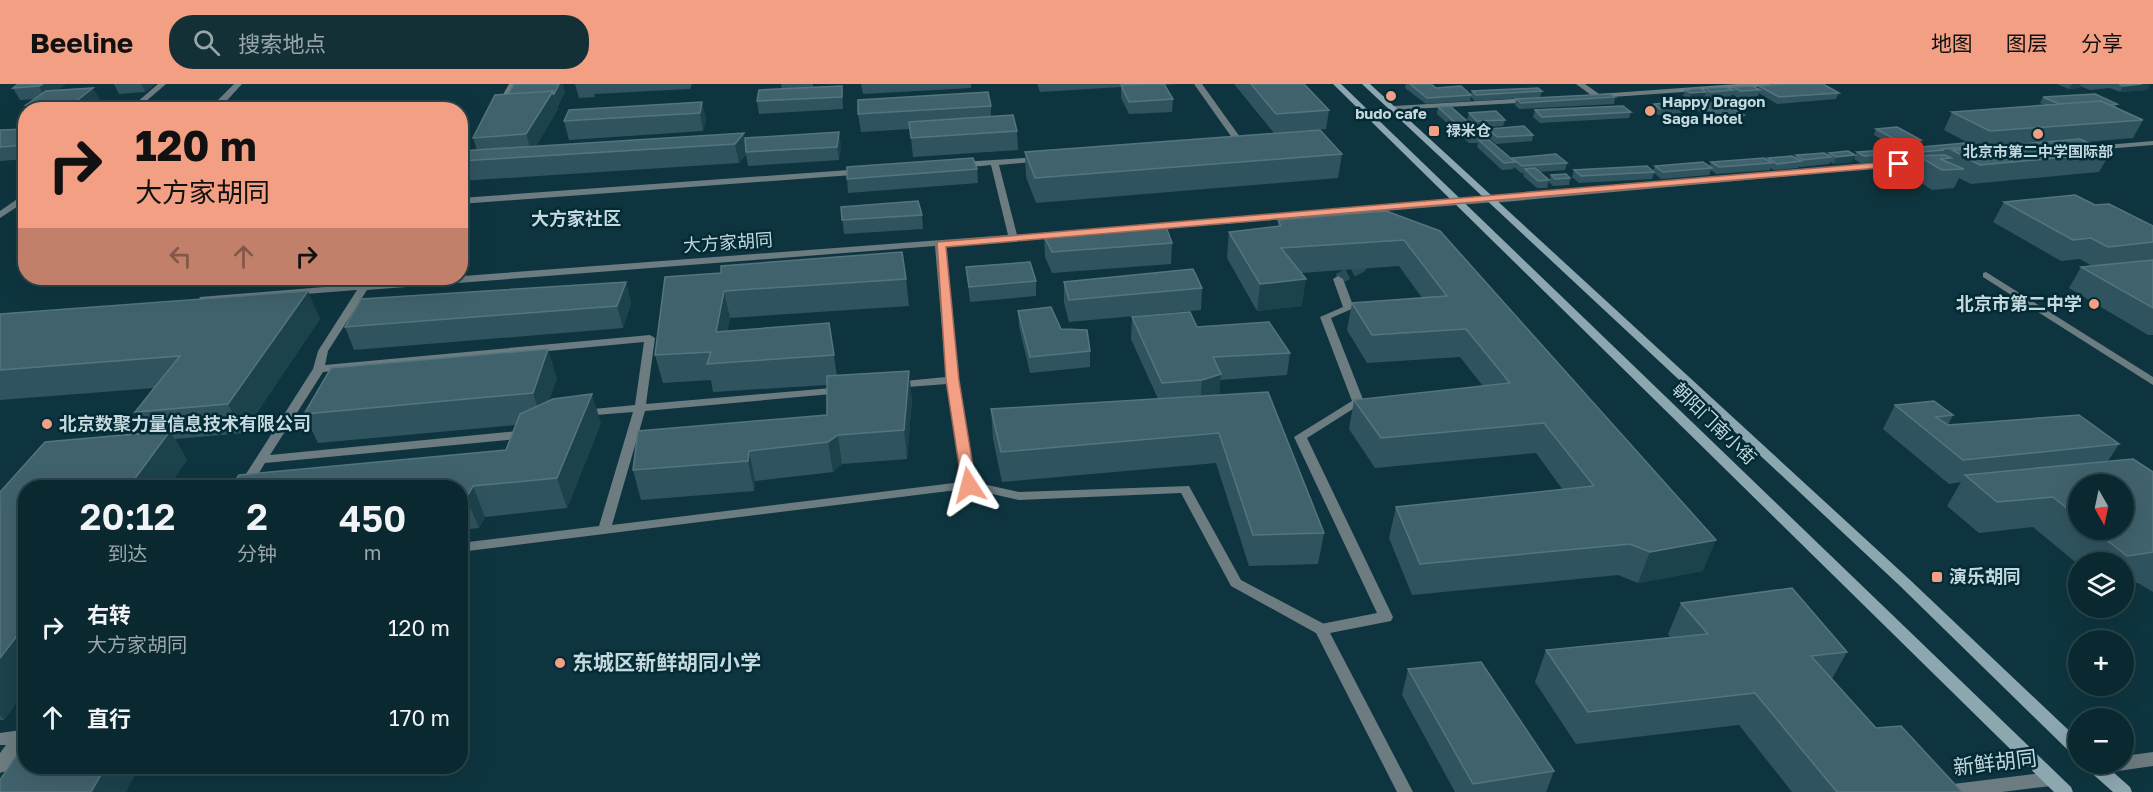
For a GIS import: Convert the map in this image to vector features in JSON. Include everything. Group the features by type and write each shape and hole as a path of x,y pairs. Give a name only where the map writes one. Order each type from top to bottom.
{"main road":[{"name":"朝阳门南小街","path":"1336,84 2064,792"},
{"name":"朝阳门南小街","path":"1366,84 1904,582 2068,739"},
{"path":"2105,774 2124,792"}],"street":[{"path":"141,102 162,84"},
{"path":"221,102 238,84"},
{"path":"497,113 513,84"},
{"path":"1198,84 1240,144 1229,145"},
{"path":"1580,84 1598,96"},
{"path":"1587,97 1768,84"},
{"path":"1394,108 1542,100"},
{"path":"2072,150 2153,143"},
{"path":"946,166 1053,158"},
{"path":"1143,228 1322,218 1459,202 1945,160"},
{"path":"994,162 1013,238"},
{"path":"468,200 875,171"},
{"path":"0,215 18,202"},
{"name":"大方家胡同","path":"468,278 1096,231"},
{"path":"940,244 952,380 969,485"},
{"path":"1986,274 2153,382"},
{"path":"1321,629 1386,617 1300,437 1358,402 1325,317 1349,308 1338,279"},
{"path":"248,480 319,369 323,351 365,285"},
{"name":"大方家胡同","path":"189,300 365,285"},
{"path":"319,369 650,338 640,408 604,531"},
{"path":"883,386 952,380"},
{"path":"573,417 583,413 860,388"},
{"path":"260,460 530,434 541,430"},
{"path":"468,547 969,485 1019,496 1185,489 1236,583 1321,629 1405,792"},
{"path":"0,739 18,734"},
{"path":"0,766 18,740"},
{"path":"2134,762 2153,759"},
{"name":"新鲜胡同","path":"1945,792 2051,779"}],"building":[{"path":"18,84 43,84 13,88"},
{"path":"514,84 559,84 554,94 553,91 508,94"},
{"path":"1164,84 1173,99 1129,102 1121,85"},
{"path":"1251,84 1304,84 1329,110 1276,114"},
{"path":"1410,84 1431,84 1436,88 1461,86 1471,95 1427,98"},
{"path":"1823,84 1839,93 1779,97 1759,86"},
{"path":"2119,84 2142,84 2123,86"},
{"path":"842,86 842,97 757,101 759,90"},
{"path":"1752,86 1760,90 1740,91 1733,87"},
{"path":"1727,87 1733,90 1710,92 1705,88"},
{"path":"93,88 75,102 30,102 46,91"},
{"path":"1538,88 1542,91 1476,95 1472,91"},
{"path":"1700,88 1706,92 1691,93 1685,90"},
{"path":"553,91 526,134 473,138 495,95"},
{"path":"988,92 991,106 858,114 858,100"},
{"path":"1610,94 1615,97 1521,103 1516,99"},
{"path":"2095,94 2117,104 2109,105 2101,101 2059,104 2043,97"},
{"path":"2101,101 2143,120 1990,131 1952,112"},
{"path":"702,102 700,113 564,121 569,110"},
{"path":"1677,102 1684,107 1660,109 1654,104"},
{"path":"1723,102 1744,115 1719,117 1699,103"},
{"path":"1450,106 1484,136 1471,137 1438,107"},
{"path":"1623,106 1631,112 1542,117 1535,110"},
{"path":"1496,111 1505,120 1477,121 1469,113"},
{"path":"1013,115 1017,131 911,138 909,122"},
{"path":"1524,126 1533,135 1497,137 1488,129"},
{"path":"1897,127 1921,140 1900,142 1876,129"},
{"path":"18,129 18,146 0,147 0,130"},
{"path":"1320,130 1342,154 1035,178 1025,152"},
{"path":"839,132 837,147 746,152 745,138"},
{"path":"744,133 735,144 468,161 468,150"},
{"path":"2080,139 2110,153 1980,165 1952,150"},
{"path":"1479,140 1489,140 1515,162 1504,163"},
{"path":"1965,143 1971,147 1896,154 1888,150"},
{"path":"1883,150 1891,154 1864,156 1857,152"},
{"path":"1848,151 1855,155 1836,157 1829,153"},
{"path":"1824,153 1831,157 1803,160 1796,155"},
{"path":"1556,154 1567,163 1522,166 1512,158"},
{"path":"1945,155 1951,158 1940,159 1964,169 1942,170 1918,156"},
{"path":"1792,156 1801,161 1777,164 1768,158"},
{"path":"973,158 977,169 847,179 847,167"},
{"path":"1764,158 1772,163 1719,167 1711,162"},
{"path":"1703,162 1712,168 1663,172 1655,166"},
{"path":"1647,166 1654,172 1581,176 1574,170"},
{"path":"1535,168 1549,180 1538,181 1525,169"},
{"path":"1566,174 1570,178 1555,179 1551,175"},
{"path":"2075,195 2095,205 2109,204 2153,226 2153,242 2108,247 2091,238 2073,240 2004,202"},
{"path":"918,201 922,215 842,220 841,207"},
{"path":"1386,211 1440,231 1716,540 1650,552 1630,544 1420,564 1396,507 1594,486 1544,423 1381,438 1354,400 1510,383 1466,329 1372,335 1352,303 1447,296 1404,240 1281,248 1306,279 1260,284 1229,232 1281,226 1278,220"},
{"path":"1165,224 1172,243 1052,252 1044,236"},
{"path":"902,252 906,279 724,291 716,332 829,323 834,355 707,364 711,352 655,355 665,277 721,273 721,266"},
{"path":"2153,260 2153,308 2081,267"},
{"path":"1030,262 1036,281 969,287 966,267"},
{"path":"1193,269 1202,288 1069,300 1064,282"},
{"path":"626,282 617,306 345,327 361,299"},
{"path":"308,291 228,404 135,412 180,356 0,370 0,314"},
{"path":"1051,307 1061,329 1087,330 1090,351 1030,357 1018,311"},
{"path":"1190,312 1197,327 1269,322 1290,353 1213,357 1221,374 1202,380 1162,383 1132,317"},
{"path":"548,349 533,393 304,414 331,368"},
{"path":"909,371 904,430 838,435 828,442 749,451 748,461 633,470 638,431 827,415 827,376"},
{"path":"1268,392 1324,533 1253,535 1219,433 1001,452 991,409"},
{"path":"592,394 557,478 473,486 468,495 468,480 236,480 239,475 506,450 520,414 553,399"},
{"path":"1934,401 1953,415 1936,417 1948,425 2079,415 2119,444 1963,460 1895,405"},
{"path":"170,431 134,480 18,480 18,634 0,658 0,492 45,442"},
{"path":"2133,459 2153,472 2153,552 2134,555 2134,552 2122,552 2107,540 2134,540 2134,474 2068,474 2068,509 2053,497 1997,502 1965,475"},
{"path":"1792,588 1847,652 1811,656 1876,728 1901,726 1962,792 1837,792 1755,693 1588,712 1546,650 1708,634 1681,603"},
{"path":"1481,662 1554,771 1473,784 1408,669"},
{"path":"18,753 18,774 101,774 91,792 0,792 0,780"}],"tunnel":[{"path":"1338,279 1361,267 1353,258"}],"place":[{"name":"budo cafe","path":"1391,96"},
{"name":"Happy Dragon Saga Hotel","path":"1650,111"},
{"name":"禄米仓","path":"1434,131"},
{"name":"北京市第二中学国际部","path":"2038,134"},
{"name":"北京市第二中学","path":"2094,304"},
{"name":"北京数聚力量信息技术有限公司","path":"47,424"},
{"name":"演乐胡同","path":"1937,577"},
{"name":"东城区新鲜胡同小学","path":"560,663"}],"district":[{"name":"大方家社区","path":"576,219"}],"route":[{"path":"969,485 952,380 940,244 1492,200 1899,164"}]}
